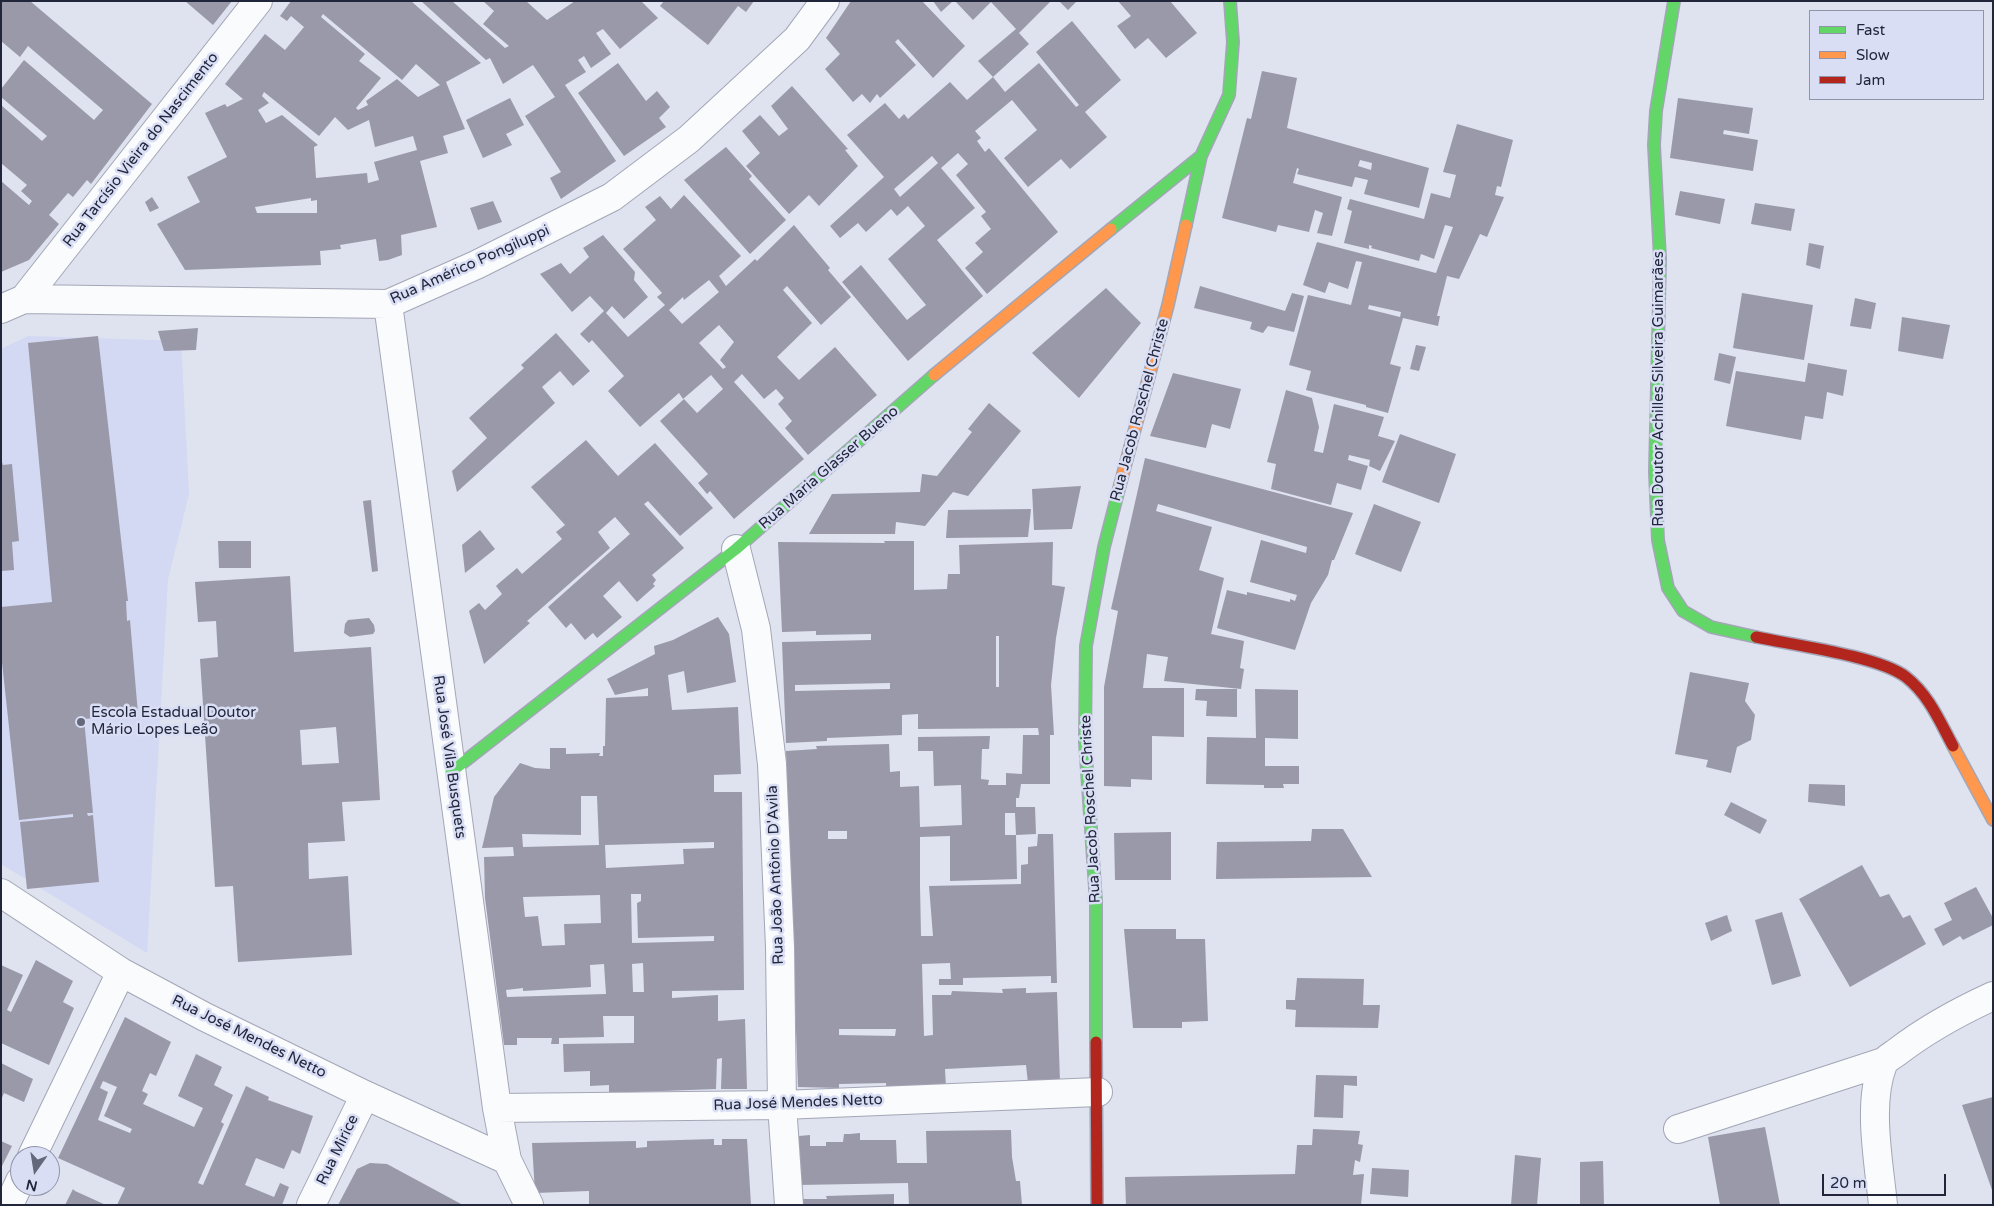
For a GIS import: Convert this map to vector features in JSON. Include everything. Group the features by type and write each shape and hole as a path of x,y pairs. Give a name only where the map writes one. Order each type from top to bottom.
{"street":[{"name":"Rua Tarcísio Vieira do Nascimento","path":"13,304 258,1"},
{"name":"Rua Américo Pongiluppi","path":"13,304 388,304 476,265 612,197 689,139 797,39 825,1"},
{"path":"1201,156 1229,95 1234,42 1230,1"},
{"name":"Rua Doutor Achilles Silveira Guimarães","path":"1674,1 1656,111 1654,145 1660,259 1655,472 1658,540 1668,588 1683,611 1711,627 1878,663 1906,677 1930,701 1993,820"},
{"name":"Rua Maria Glasser Bueno","path":"451,772 736,549 979,336 1201,156"},
{"name":"Rua Jacob Roschel Christe","path":"1097,1205 1096,902 1085,742 1086,646 1104,547 1168,305 1201,156"},
{"name":"Rua José Vila Busquets","path":"388,304 497,1108 507,1160 528,1205"},
{"name":"Rua João Antônio D'Avila","path":"736,549 756,629 772,764 780,947 782,1105 789,1205"},
{"name":"Rua José Mendes Netto","path":"1,893 121,972 205,1017 365,1095 507,1160"},
{"path":"37,1146 121,972"},
{"path":"1678,1130 1884,1062 1922,1033 1956,1012 1993,996"},
{"path":"1883,1205 1875,1115 1877,1092 1884,1062"},
{"name":"Rua José Mendes Netto","path":"497,1108 782,1105 1098,1092"},
{"name":"Rua Mirice","path":"311,1205 365,1095"}],"shaded area":[{"name":"Escola Estadual Doutor Mário Lopes Leão","path":"28,336 181,341 189,494 168,579 147,953 1,864 1,349"}],"building":[{"path":"1,1 30,1 152,104 91,184 87,180 73,197 68,193 49,215 59,224 29,260 1,272 1,181 29,205 32,201 21,191 27,185 1,163 1,105 42,141 47,136 1,97 1,89 24,60 94,120 103,110 28,46 20,57 1,41"},
{"path":"185,1 232,1 213,25"},
{"path":"291,1 411,1 481,63 446,82 465,129 443,136 448,153 420,161 437,227 401,235 402,255 388,260 379,261 376,239 340,245 341,249 320,251 321,265 185,270 157,224 200,202 187,177 227,157 205,113 225,104 227,107 243,99 225,84 265,34 285,50 304,27 291,16 287,21 280,16","holes":["323,14 402,80 416,64 440,85 418,97 397,79 366,101 368,105 358,110 356,108 381,78 359,61 365,54 321,17","264,92 319,136 335,117 348,130 369,120 375,147 413,136 417,150 374,162 379,180 368,183 367,173 316,178 314,147 318,145 282,115 266,123 258,110 269,103 262,96","311,198 311,201 317,200 317,213 257,213 255,207"]},
{"path":"421,1 452,1 505,48 509,46 483,24 494,11 483,1 526,1 547,20 575,1 641,1 658,18 620,49 603,29 596,33 611,54 591,68 584,56 578,60 586,72 565,85 616,161 561,199 550,178 561,172 525,116 555,97 533,65 503,84 490,58 486,60"},
{"path":"664,1 754,1 746,12 738,6 708,45 660,6"},
{"path":"851,1 922,1 965,46 933,78 898,39 895,42 916,65 880,98 877,94 870,103 862,94 853,102 825,69 840,54 826,38"},
{"path":"933,1 953,1 941,12"},
{"path":"955,1 1051,1 1019,33 1029,44 993,77 978,61 1016,29 991,2 973,20"},
{"path":"1059,1 1077,1 1068,10"},
{"path":"1118,1 1170,1 1197,33 1166,58 1148,38 1135,49 1117,26 1131,16"},
{"path":"1072,21 1121,80 1085,112 1107,137 1070,169 1061,159 1028,187 1004,158 1037,130 1012,100 975,131 981,138 977,141 985,152 989,148 1058,232 987,294 965,268 983,252 975,243 991,229 981,216 986,212 956,175 968,164 958,153 941,168 975,208 937,240 983,296 908,361 842,282 861,265 907,320 926,305 888,259 925,226 908,206 897,216 891,209 866,232 858,223 840,238 830,226 884,177 847,135 885,103 899,119 904,114 908,119 950,82 967,100 993,77 1005,92 1039,63 1076,107 1079,105 1036,52","holes":["932,156 938,163 900,197 894,189"]},
{"path":"618,63 646,101 657,91 670,107 659,118 666,127 624,156 578,93"},
{"path":"1262,71 1297,78 1287,128 1429,168 1419,208 1364,194 1368,180 1355,177 1352,187 1297,174 1299,169 1297,168 1293,183 1342,197 1332,236 1317,233 1323,213 1315,210 1309,232 1278,225 1276,232 1222,218 1247,118 1251,119","holes":["1360,160 1372,163 1371,170 1358,166"]},
{"path":"792,86 848,149 845,150 858,166 819,206 809,195 789,214 746,166 760,153 742,131 760,115 779,136 788,129 771,106"},
{"path":"510,98 524,125 506,134 512,145 483,158 466,120"},
{"path":"1678,98 1753,108 1749,134 1724,130 1723,134 1758,140 1753,171 1670,158"},
{"path":"1457,124 1513,140 1501,187 1497,186 1495,195 1504,197 1487,237 1480,234 1459,279 1447,276 1437,316 1440,316 1438,326 1403,318 1390,364 1401,367 1388,413 1366,407 1366,405 1306,390 1311,371 1289,365 1308,295 1351,305 1362,262 1356,261 1348,289 1329,282 1325,293 1303,285 1317,242 1436,273 1453,227 1445,225 1434,259 1421,254 1419,261 1371,248 1372,246 1369,245 1369,249 1344,243 1352,211 1347,209 1350,199 1424,219 1431,193 1450,198 1456,175 1443,172","holes":["1369,305 1401,312 1400,317 1368,309"]},
{"path":"726,147 752,176 749,179 786,220 750,254 684,180"},
{"path":"1680,191 1725,199 1720,224 1675,215"},
{"path":"684,195 741,256 719,276 726,286 755,259 757,261 794,225 830,268 828,270 851,297 821,325 787,286 783,290 812,323 777,357 799,380 835,347 877,395 808,455 785,428 792,421 778,404 784,398 776,389 764,399 742,374 734,382 804,459 734,519 710,491 707,494 698,483 708,474 660,421 684,399 697,413 723,389 711,375 683,399 679,393 640,427 608,391 624,376 592,340 589,343 580,334 604,311 590,296 572,312 540,274 561,263 570,274 589,257 583,248 603,235 635,272 634,280 648,297 624,319 612,306 606,313 628,337 665,305 657,297 662,293 623,249 656,220 645,207 660,196 671,209","holes":["709,280 719,292 682,324 669,310 683,297 684,300","719,325 734,342 720,360 726,367 723,369 699,343"]},
{"path":"152,197 159,208 150,212 145,202"},
{"path":"493,201 502,222 478,230 470,208"},
{"path":"1755,203 1795,209 1791,231 1751,224"},
{"path":"1809,243 1824,246 1820,269 1806,265"},
{"path":"1200,286 1285,311 1292,293 1304,296 1294,332 1268,326 1263,333 1250,329 1252,322 1194,308"},
{"path":"1106,288 1141,323 1079,398 1032,353"},
{"path":"1742,293 1813,305 1804,360 1733,348"},
{"path":"1855,298 1876,303 1871,329 1850,326"},
{"path":"1902,317 1950,325 1943,359 1898,351"},
{"path":"198,328 196,350 164,351 158,331"},
{"path":"556,333 590,371 573,386 560,371 542,387 555,403 457,492 452,471 487,438 469,418 524,368 521,365"},
{"path":"98,336 128,601 126,601 127,621 130,620 138,714 84,719 93,813 87,813 88,816 93,815 99,882 27,889 20,822 73,817 73,814 19,820 1,653 1,607 52,602 28,343"},
{"path":"1416,345 1426,347 1419,371 1410,369"},
{"path":"1719,353 1736,357 1730,384 1714,380"},
{"path":"1808,363 1847,370 1843,396 1827,392 1823,419 1805,416 1801,440 1726,426 1736,371 1805,382"},
{"path":"1173,373 1241,389 1230,429 1212,424 1206,448 1150,436"},
{"path":"1286,390 1312,398 1319,427 1314,451 1323,453 1334,404 1384,417 1378,436 1395,441 1380,471 1369,466 1370,460 1349,455 1348,460 1368,466 1361,490 1337,483 1331,505 1271,489 1276,464 1267,462"},
{"path":"989,403 1021,431 968,496 953,492 925,526 896,522 895,534 809,534 832,494 920,492 922,474 937,476 972,432 968,429"},
{"path":"1400,434 1456,454 1439,503 1382,482"},
{"path":"586,440 618,476 655,443 713,508 680,536 648,501 644,504 684,548 652,575 656,580 653,584 655,586 637,602 619,581 603,596 622,617 597,638 593,633 585,640 571,623 566,628 548,607 630,534 615,517 598,532 610,548 527,621 530,623 484,664 469,611 479,603 485,610 502,594 496,586 498,584 517,568 522,574 562,539 556,532 565,525 531,487"},
{"path":"1145,458 1353,513 1334,560 1332,560 1328,575 1311,603 1295,650 1217,628 1227,590 1247,595 1247,592 1290,602 1290,599 1295,601 1297,595 1250,582 1261,540 1306,553 1307,547 1158,504 1156,511 1212,527 1199,570 1224,578 1211,634 1244,641 1240,668 1244,669 1241,689 1164,681 1168,657 1147,654 1143,688 1184,688 1184,737 1152,736 1152,780 1131,779 1131,787 1104,786 1104,687 1118,611 1111,609"},
{"path":"1,459 3,465 12,464 19,541 12,542 14,570 1,571"},
{"path":"1081,486 1072,529 1034,530 1032,489"},
{"path":"371,500 378,571 372,572 363,501"},
{"path":"1374,504 1421,522 1401,572 1355,554"},
{"path":"1031,509 1028,537 946,538 948,510"},
{"path":"480,530 495,549 465,573 462,545"},
{"path":"218,541 251,541 251,568 219,568"},
{"path":"884,541 914,541 914,590 947,589 948,574 960,574 959,545 1053,542 1052,585 1065,587 1056,638 1051,685 1054,735 1050,735 1050,784 1021,784 1019,798 1016,798 1016,807 1035,807 1036,834 1016,835 1017,879 950,881 950,836 920,837 920,886 921,936 933,936 929,886 1021,884 1021,865 1028,864 1028,847 1037,846 1038,834 1053,834 1057,983 1051,983 1051,976 963,978 963,985 939,985 939,979 951,979 950,963 922,964 924,1036 933,1035 932,995 951,995 952,991 1003,993 1002,989 1026,988 1026,993 1057,992 1060,1081 1028,1083 1026,1065 945,1069 946,1088 886,1089 886,1083 839,1084 839,1088 798,1087 786,751 817,749 816,746 889,744 890,772 900,771 900,787 919,786 920,827 962,825 961,785 934,786 933,751 918,751 918,737 990,736 989,749 982,749 981,779 989,780 988,785 1006,785 1006,773 1022,774 1023,735 1039,735 1038,728 918,729 918,714 902,715 902,735 827,738 827,741 786,743 782,642 871,640 871,634 816,635 816,631 782,632 778,542 885,543","holes":["996,636 999,636 999,687 996,687","890,683 890,689 795,691 795,685","1005,813 1015,813 1016,835 1005,835","828,831 847,831 847,839 828,839","839,1029 896,1029 895,1036 839,1035"]},
{"path":"290,576 294,652 371,647 380,800 342,802 345,841 308,843 309,879 348,876 352,955 238,962 233,886 215,887 200,659 218,657 216,621 198,622 195,582","holes":["336,727 339,763 302,765 300,730"]},
{"path":"718,617 729,634 736,682 687,693 684,671 668,675 672,710 738,707 741,774 714,775 714,792 742,792 744,990 672,991 672,998 718,995 718,1021 745,1019 747,1089 721,1089 722,1058 717,1059 716,1089 609,1093 609,1085 590,1086 590,1071 564,1072 563,1044 634,1043 634,1016 603,1016 604,1037 559,1038 559,1044 551,1044 552,1038 517,1038 517,1045 504,1045 485,898 484,857 514,856 513,847 482,848 494,797 520,763 535,768 550,769 550,748 566,748 566,754 600,753 599,756 603,756 606,698 648,696 648,688 615,695 607,679 655,654 654,646 673,640","holes":["581,796 597,796 599,845 523,847 522,834 581,835","714,842 714,848 683,849 684,864 606,868 605,845","631,894 641,894 641,901 637,903 638,938 714,936 714,941 632,943","600,895 601,923 564,924 565,945 542,946 538,916 525,917 523,897","643,963 644,992 633,992 632,964","604,964 606,994 507,997 506,990 523,988 523,991 591,987 590,965"]},
{"path":"369,618 374,625 375,631 373,634 350,637 344,633 345,624 348,620"},
{"path":"1690,672 1749,683 1745,701 1755,715 1751,740 1737,747 1731,773 1706,767 1708,760 1675,754"},
{"path":"1196,689 1237,689 1237,717 1206,716 1207,701 1195,700"},
{"path":"1255,689 1298,690 1298,739 1265,738 1265,766 1299,766 1299,784 1283,784 1284,788 1264,788 1264,785 1206,784 1207,737 1256,738"},
{"path":"1809,784 1845,785 1845,806 1808,802"},
{"path":"1731,802 1767,820 1760,834 1724,815"},
{"path":"1312,829 1343,829 1372,877 1216,879 1217,842 1311,841"},
{"path":"1171,832 1171,880 1115,880 1114,833"},
{"path":"1862,865 1880,897 1889,894 1903,918 1910,915 1926,944 1850,987 1799,899"},
{"path":"1976,887 1993,918 1993,925 1963,940 1960,936 1943,946 1934,929 1952,920 1944,903"},
{"path":"1782,912 1801,976 1772,985 1755,920"},
{"path":"1727,915 1732,931 1711,941 1705,923"},
{"path":"1124,929 1176,929 1176,939 1205,939 1208,1021 1182,1022 1182,1028 1133,1028"},
{"path":"36,960 73,981 63,1002 74,1008 49,1065 1,1043 1,965 23,975 7,1010 11,1012"},
{"path":"1297,978 1364,979 1363,1005 1380,1005 1378,1028 1295,1027 1296,1010 1286,1009 1286,1000 1295,1000"},
{"path":"125,1017 171,1042 156,1076 150,1073 142,1091 148,1094 143,1104 194,1127 203,1108 178,1096 196,1054 222,1067 214,1085 233,1095 221,1122 224,1124 198,1183 203,1185 246,1086 269,1097 268,1100 313,1116 300,1154 292,1150 284,1169 256,1158 245,1185 274,1197 280,1183 289,1187 282,1205 117,1205 125,1188 60,1159 60,1154","holes":["103,1081 117,1087 104,1116 132,1129 130,1133 98,1120 108,1092 100,1088"]},
{"path":"1,1063 33,1079 24,1102 4,1093 1,1100"},
{"path":"1316,1075 1357,1076 1357,1086 1344,1085 1343,1118 1314,1117"},
{"path":"1993,1097 1993,1190 1992,1190 1962,1105"},
{"path":"1765,1127 1780,1205 1720,1205 1708,1137"},
{"path":"1313,1129 1360,1131 1358,1144 1363,1145 1360,1162 1355,1160 1353,1175 1364,1174 1361,1205 1126,1205 1125,1177 1295,1174 1297,1145 1312,1145"},
{"path":"1011,1130 1012,1157 1016,1181 1020,1181 1022,1205 909,1205 908,1183 798,1185 799,1136 810,1135 810,1146 826,1146 826,1142 843,1142 844,1134 860,1133 860,1140 896,1140 897,1163 927,1163 926,1131"},
{"path":"714,1139 714,1145 722,1145 722,1139 747,1139 751,1205 589,1205 589,1191 535,1193 532,1143 636,1141 636,1148 647,1147 647,1141"},
{"path":"1,1141 12,1146 10,1146 10,1150 1,1168"},
{"path":"1515,1155 1541,1158 1537,1205 1511,1205"},
{"path":"1603,1161 1604,1205 1580,1205 1580,1162"},
{"path":"370,1163 387,1164 463,1205 338,1205 357,1169"},
{"path":"1372,1168 1409,1170 1408,1197 1370,1194"},
{"path":"73,1189 75,1191 106,1205 65,1205"},
{"path":"894,1194 894,1205 799,1205 799,1199 827,1199 826,1196"}],"traffic: fast":[{"path":"1186,225 1201,156 1229,95 1233,42 1230,1"},
{"path":"1674,1 1656,111 1654,145 1660,259 1655,472 1658,540 1668,588 1683,611 1711,627 1756,637"},
{"path":"1111,229 1201,156"},
{"path":"451,772 736,549 934,375"},
{"path":"1096,1042 1096,902 1085,742 1086,646 1104,547 1120,485"}],"traffic: slow":[{"path":"1120,485 1168,305 1186,225"},
{"path":"934,375 1111,229"},
{"path":"1953,746 1993,820"}],"traffic: jam":[{"path":"1756,637 1856,657 1876,663 1906,677 1928,700 1953,746"},
{"path":"1096,1042 1097,1205"}],"place":[{"name":"Escola Estadual Doutor Mário Lopes Leão","path":"81,722"}]}
